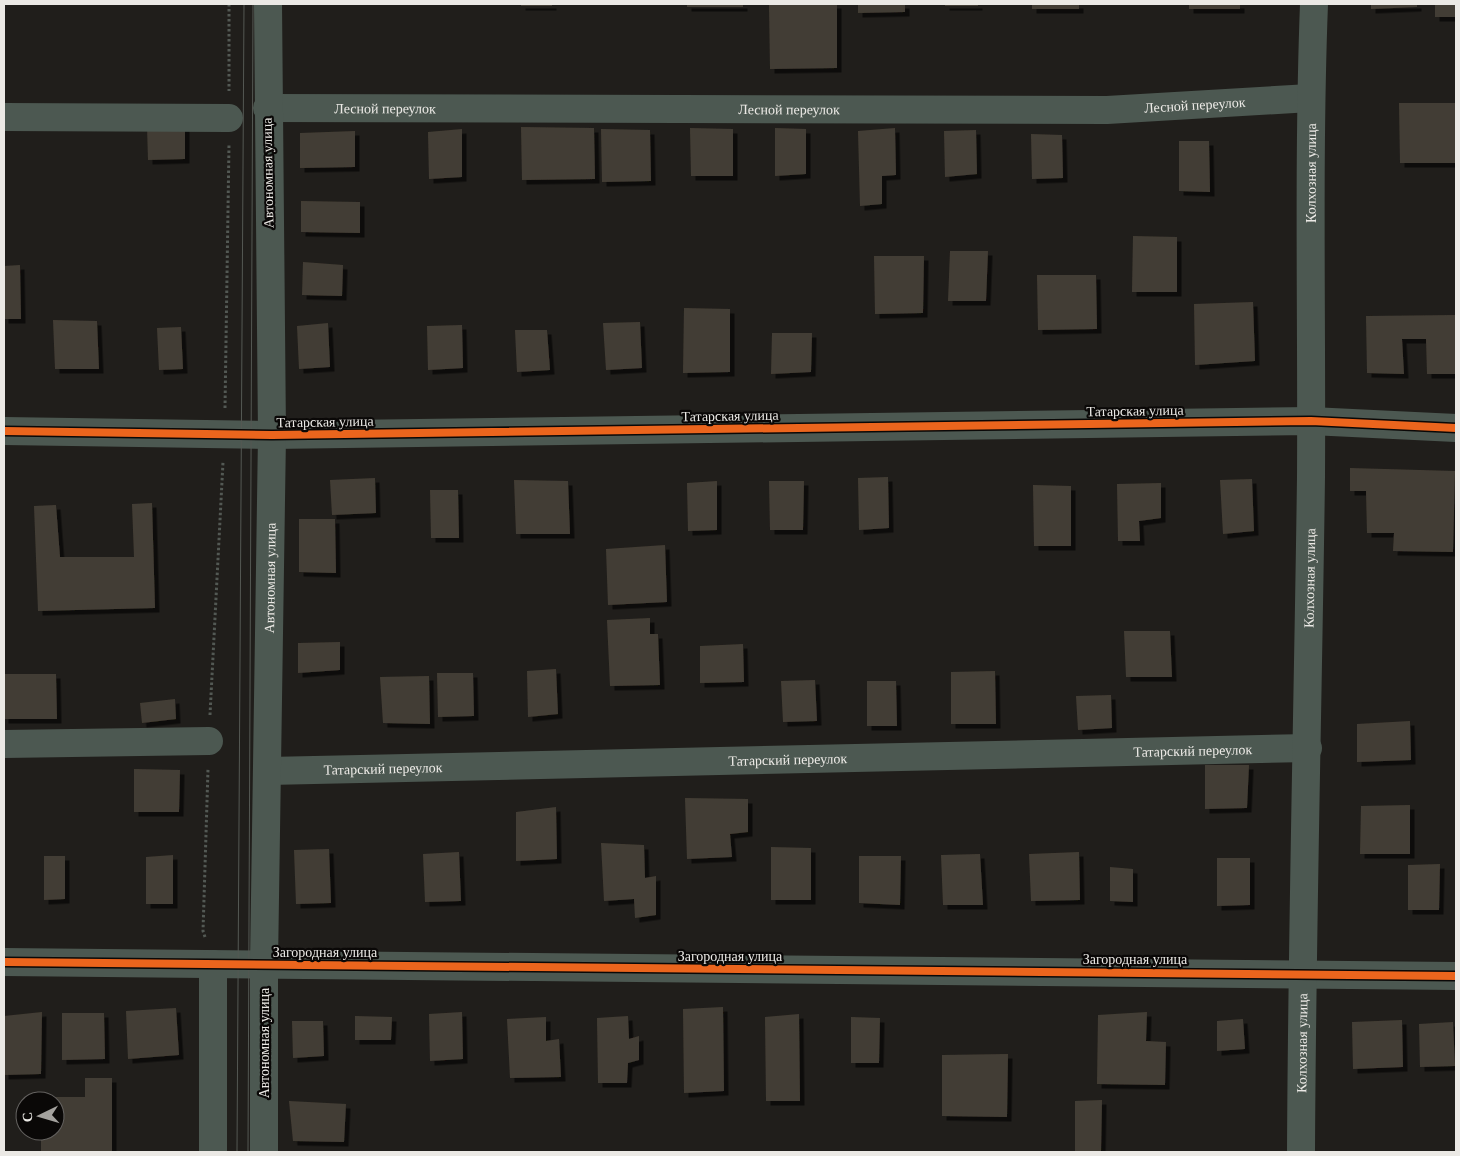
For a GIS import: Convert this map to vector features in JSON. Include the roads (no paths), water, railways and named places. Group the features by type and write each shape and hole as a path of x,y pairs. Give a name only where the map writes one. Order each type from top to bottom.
{"street":[{"name":"Автономная улица","path":"264,1152 264,964 272,435 267,108 268,4"},
{"name":"Колхозная улица","path":"1301,1152 1311,421 1310,98 1314,4"},
{"name":"Лесной переулок","path":"267,108 1107,110 1310,98"},
{"path":"4,117 229,118"},
{"name":"Татарская улица","path":"4,431 272,435 1311,421 1456,428"},
{"path":"4,744 209,741"},
{"name":"Татарский переулок","path":"268,770 1308,748"},
{"name":"Загородная улица","path":"4,962 1302,973 1456,976"},
{"path":"213,964 213,1152"}],"tram line":[{"path":"237,1152 244,4"},
{"path":"248,1152 253,4"}]}
